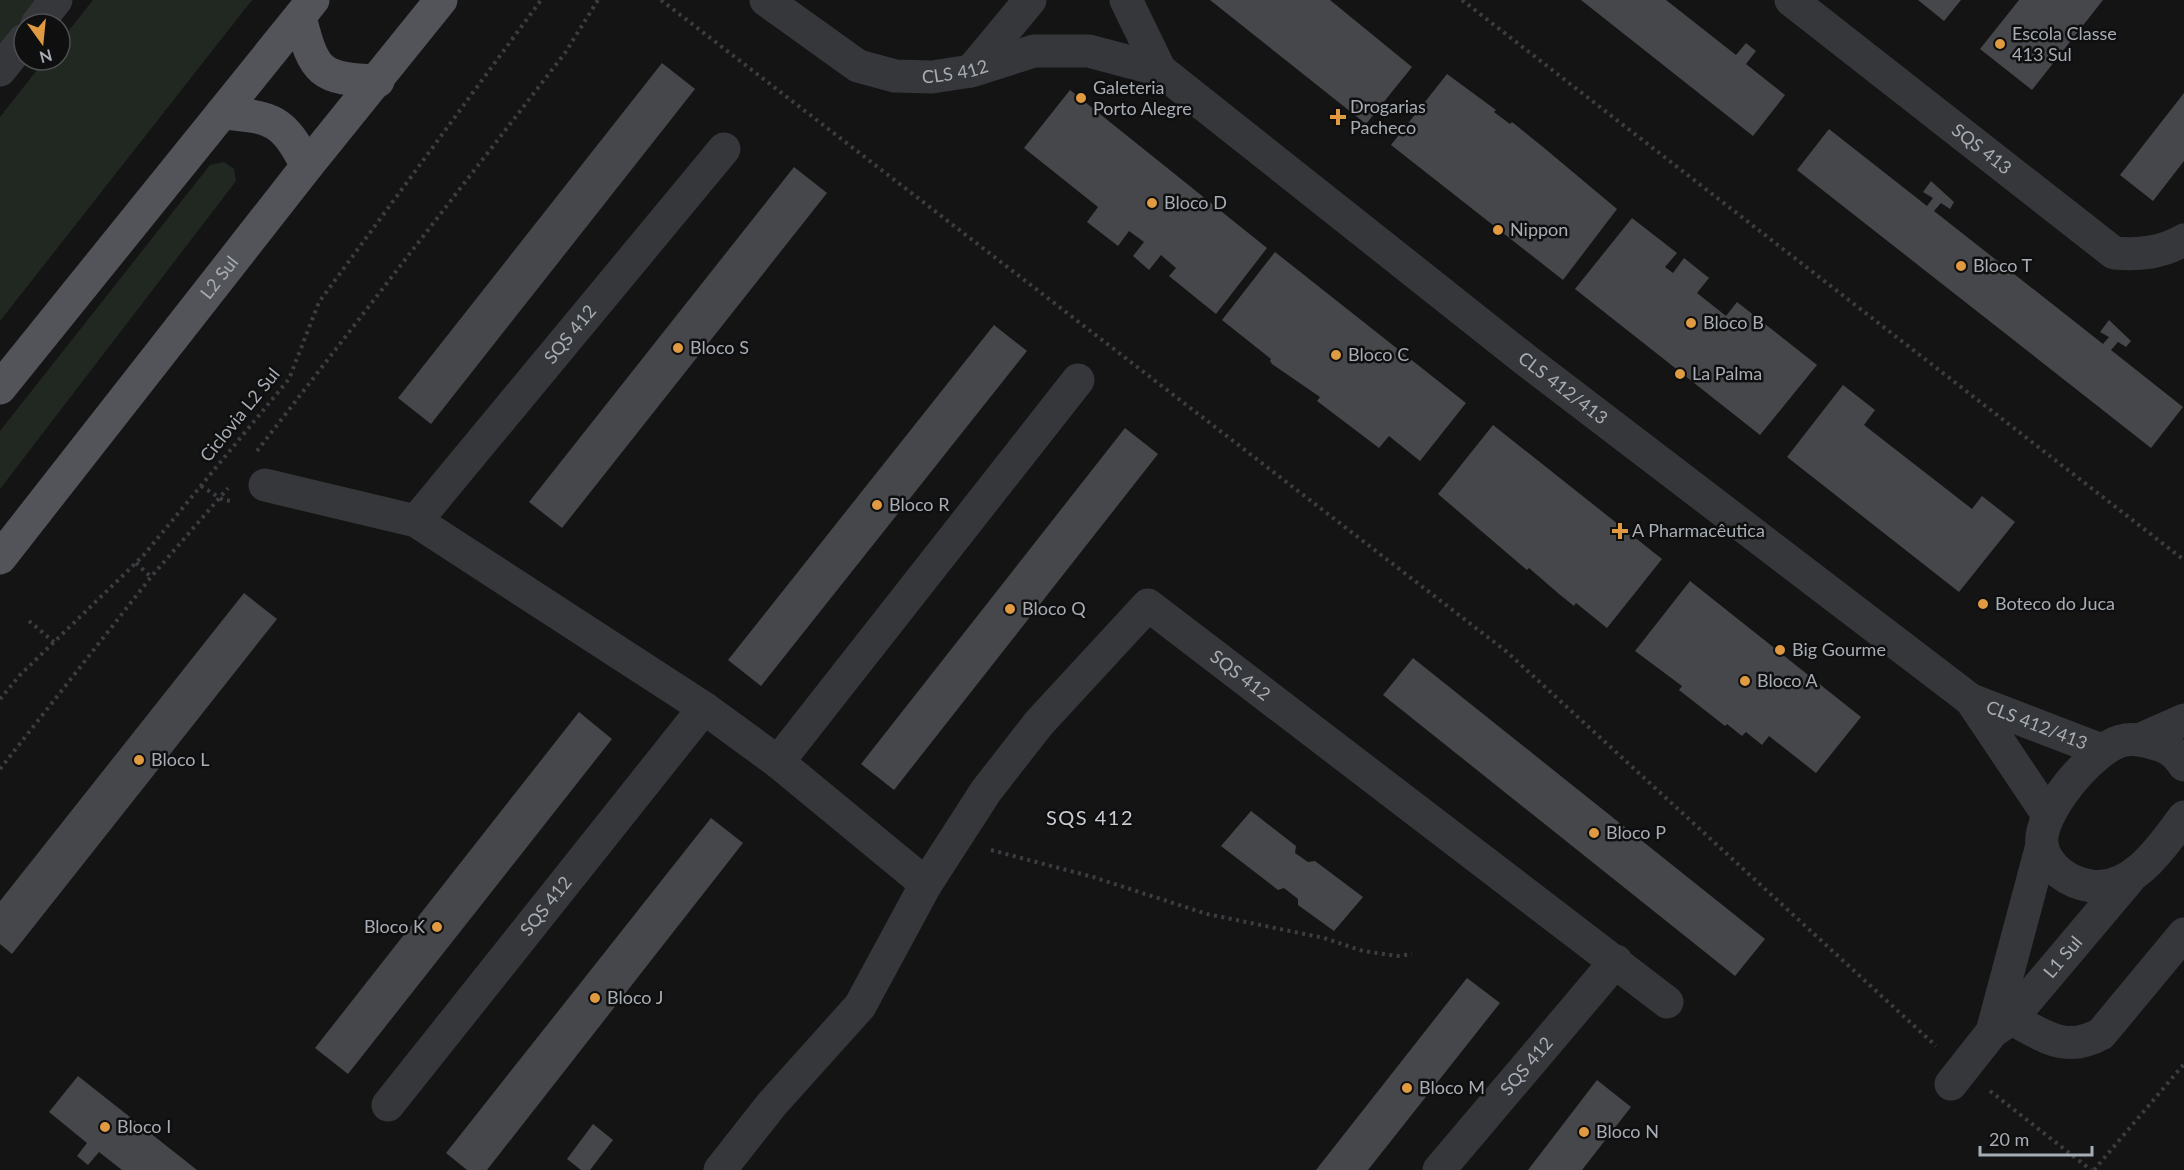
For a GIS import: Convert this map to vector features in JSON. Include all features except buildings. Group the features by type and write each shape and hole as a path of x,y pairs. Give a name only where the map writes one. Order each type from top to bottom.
{"main road":[{"name":"L2 Sul","path":"0,558 307,166 378,81 441,0"},
{"path":"307,9 309,53 324,72 344,80 378,81"},
{"path":"0,388 307,9"},
{"path":"222,113 256,115 277,123 292,138 307,166"}],"street":[{"path":"46,12 56,0"},
{"name":"CLS 412","path":"766,0 858,66 895,76 932,77 971,71 1034,51 1089,51 1160,70"},
{"path":"971,71 1030,0"},
{"path":"1126,0 1160,70"},
{"name":"SQS 413","path":"1791,0 2114,253 2141,255 2170,248 2184,240"},
{"path":"0,70 12,55"},
{"name":"CLS 412/413","path":"1160,70 1527,361 1971,700 2101,750"},
{"name":"SQS 412","path":"416,521 724,149"},
{"path":"778,762 1078,380"},
{"path":"250,482 416,521 704,708 778,762 926,884"},
{"name":"SQS 412","path":"720,1170 771,1104 860,1006 926,884 986,791 1039,723 1148,605 1667,1002"},
{"name":"CLS 412/413","path":"1971,700 2045,830 2054,868 2076,884 2103,888 2129,879"},
{"name":"SQS 412","path":"388,1105 704,708"},
{"path":"2045,830 2080,770 2101,750 2121,741 2140,739 2184,720"},
{"path":"2140,739 2168,747 2184,765"},
{"name":"L1 Sul","path":"1957,1077 2184,817"},
{"name":"L1 Sul","path":"2001,1026 2045,830"},
{"path":"2001,1026 2062,1044 2084,1043 2101,1034 2184,934"},
{"name":"SQS 412","path":"1439,1170 1616,961"}],"path":[{"name":"Ciclovia L2 Sul","path":"0,699 54,642 136,563 290,379 319,302 542,0"},
{"path":"255,453 565,53 598,0"},
{"path":"661,0 1507,652 1957,1077 2092,1170 2184,1064"},
{"path":"1462,0 2184,560"},
{"path":"0,769 151,577 250,482"},
{"path":"136,563 151,577"},
{"path":"30,621 54,642"},
{"path":"956,839 1020,859 1093,877 1207,914 1324,938 1363,951 1397,956 1412,954"}],"shaded area":[{"path":"0,0 56,0 46,12 12,12 12,55 0,70"},
{"path":"93,0 252,0 0,321 0,117 36,72 72,72 72,27"},
{"path":"224,162 234,169 236,181 0,489 0,431 210,165"}],"place":[{"name":"Escola Classe 413 Sul","path":"2000,44"},
{"name":"Galeteria Porto Alegre","path":"1081,98"},
{"name":"Drogarias Pacheco","path":"1338,117"},
{"name":"Bloco D","path":"1152,203"},
{"name":"Nippon","path":"1498,230"},
{"name":"Bloco T","path":"1961,266"},
{"name":"Bloco B","path":"1691,323"},
{"name":"Bloco S","path":"678,348"},
{"name":"Bloco C","path":"1336,355"},
{"name":"La Palma","path":"1680,374"},
{"name":"Bloco R","path":"877,505"},
{"name":"A Pharmacêutica","path":"1620,531"},
{"name":"Boteco do Juca","path":"1983,604"},
{"name":"Bloco Q","path":"1010,609"},
{"name":"Big Gourme","path":"1780,650"},
{"name":"Bloco A","path":"1745,681"},
{"name":"Bloco L","path":"139,760"},
{"name":"Bloco P","path":"1594,833"},
{"name":"Bloco K","path":"437,927"},
{"name":"Bloco J","path":"595,998"},
{"name":"Bloco M","path":"1407,1088"},
{"name":"Bloco I","path":"105,1127"},
{"name":"Bloco N","path":"1584,1132"}],"district":[{"name":"SQS 412","path":"1090,818"}]}
